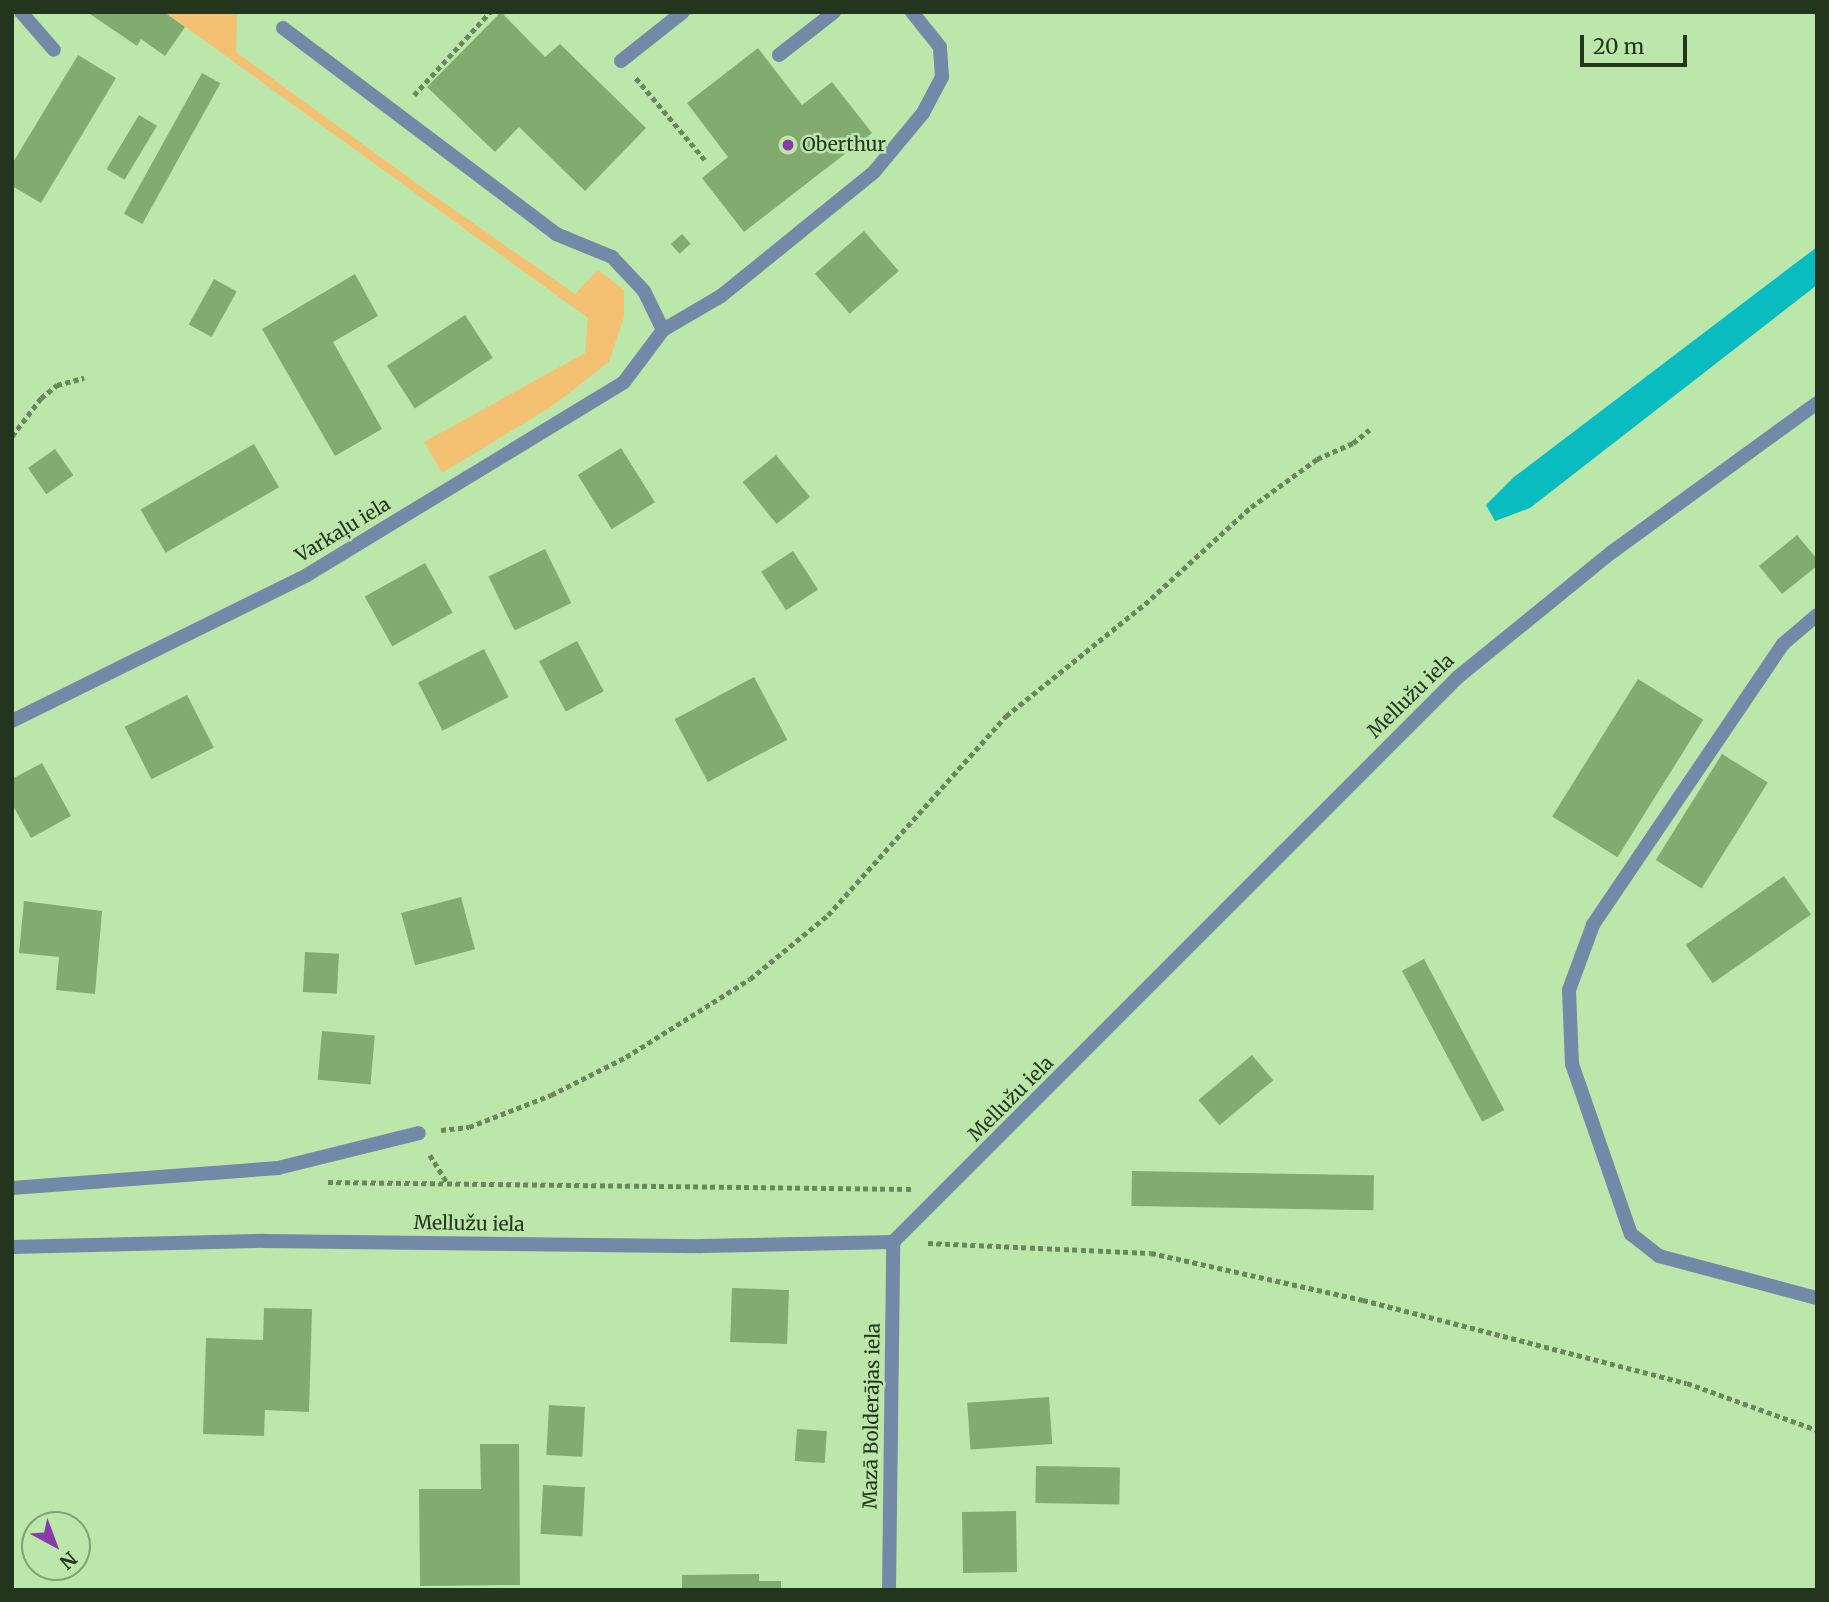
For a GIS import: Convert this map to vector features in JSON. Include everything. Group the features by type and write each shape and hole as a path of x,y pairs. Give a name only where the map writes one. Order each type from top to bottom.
{"street":[{"path":"21,12 54,50"},
{"path":"621,61 683,12"},
{"path":"779,55 834,12"},
{"path":"283,27 556,234 612,257 644,291 663,330 721,296 874,172 923,113 942,76 940,47 912,12"},
{"name":"Varkaļu iela","path":"12,721 307,575 624,382 663,330"},
{"name":"Mellužu iela","path":"12,1247 264,1241 702,1246 893,1242 1458,677 1612,552 1817,403"},
{"path":"1817,615 1783,644 1593,925 1569,990 1573,1064 1631,1234 1659,1256 1817,1298"},
{"path":"12,1188 278,1168 419,1133"},
{"name":"Mazā Bolderājas iela","path":"889,1590 893,1242"}],"path":[{"path":"397,114 490,12"},
{"path":"621,61 705,160"},
{"path":"12,436 41,398 57,385 84,379"},
{"path":"419,1133 469,1127 551,1095 626,1057 750,979 828,915 1006,716 1145,604 1251,507 1317,459 1353,443 1369,430"},
{"path":"385,1185 906,1187 942,1194"},
{"path":"893,1242 1151,1253 1363,1300 1687,1383 1817,1430"}],"shaded area":[{"path":"165,12 237,12 236,52 423,188 575,294 598,270 624,290 624,317 609,362 551,407 442,473 424,442 585,353 588,318"}],"water":[{"path":"1817,247 1817,285 1530,508 1495,521 1486,505 1514,477"}],"building":[{"path":"87,12 164,12 185,27 165,56 141,39 137,46"},
{"path":"501,12 545,57 560,44 646,128 585,191 519,127 495,152 427,87"},
{"name":"Oberthur","path":"758,48 802,105 832,82 872,133 744,232 702,178 728,157 687,103"},
{"path":"78,55 116,78 41,203 12,186 12,164"},
{"path":"202,73 220,83 142,224 124,214"},
{"path":"139,115 157,126 125,180 107,169"},
{"path":"864,231 899,271 850,314 815,274"},
{"path":"682,234 691,244 680,254 671,244"},
{"path":"355,274 378,316 333,342 382,429 335,456 262,329"},
{"path":"214,279 237,292 212,337 189,324"},
{"path":"465,315 493,358 415,408 387,366"},
{"path":"254,444 279,487 166,553 141,510"},
{"path":"621,448 655,502 612,529 578,475"},
{"path":"55,449 73,475 46,494 28,468"},
{"path":"776,455 810,497 777,524 743,482"},
{"path":"1797,535 1817,559 1817,566 1782,594 1759,566"},
{"path":"545,549 571,603 515,631 488,577"},
{"path":"793,551 818,590 786,610 761,572"},
{"path":"425,563 453,613 392,646 365,596"},
{"path":"577,641 604,691 566,712 539,661"},
{"path":"484,649 509,697 443,731 418,683"},
{"path":"754,677 787,740 708,782 675,719"},
{"path":"1638,679 1703,720 1617,857 1552,816"},
{"path":"187,695 214,748 151,779 125,727"},
{"path":"1722,754 1768,783 1702,889 1656,860"},
{"path":"42,763 71,816 31,838 12,804 12,779"},
{"path":"1784,876 1811,915 1713,983 1686,945"},
{"path":"461,897 475,949 415,965 401,913"},
{"path":"24,901 102,911 95,994 56,990 59,957 19,953"},
{"path":"305,952 339,954 337,994 303,992"},
{"path":"1424,959 1504,1110 1482,1122 1402,971"},
{"path":"322,1031 375,1036 371,1084 318,1080"},
{"path":"1252,1055 1273,1080 1220,1125 1198,1100"},
{"path":"1132,1171 1374,1175 1373,1210 1131,1206"},
{"path":"732,1288 789,1290 787,1344 730,1342"},
{"path":"264,1308 312,1309 309,1412 265,1410 264,1436 203,1434 206,1338 263,1340"},
{"path":"1049,1397 1052,1444 970,1450 967,1403"},
{"path":"549,1405 585,1407 582,1457 546,1455"},
{"path":"797,1429 827,1431 825,1463 795,1461"},
{"path":"480,1444 519,1444 520,1585 420,1586 419,1489 481,1489"},
{"path":"1036,1466 1120,1467 1119,1504 1035,1503"},
{"path":"543,1485 585,1487 582,1536 540,1534"},
{"path":"1016,1511 1017,1572 963,1573 962,1512"},
{"path":"759,1574 759,1581 781,1581 781,1590 682,1590 682,1575"}],"place":[{"name":"Oberthur","path":"788,145"}]}
